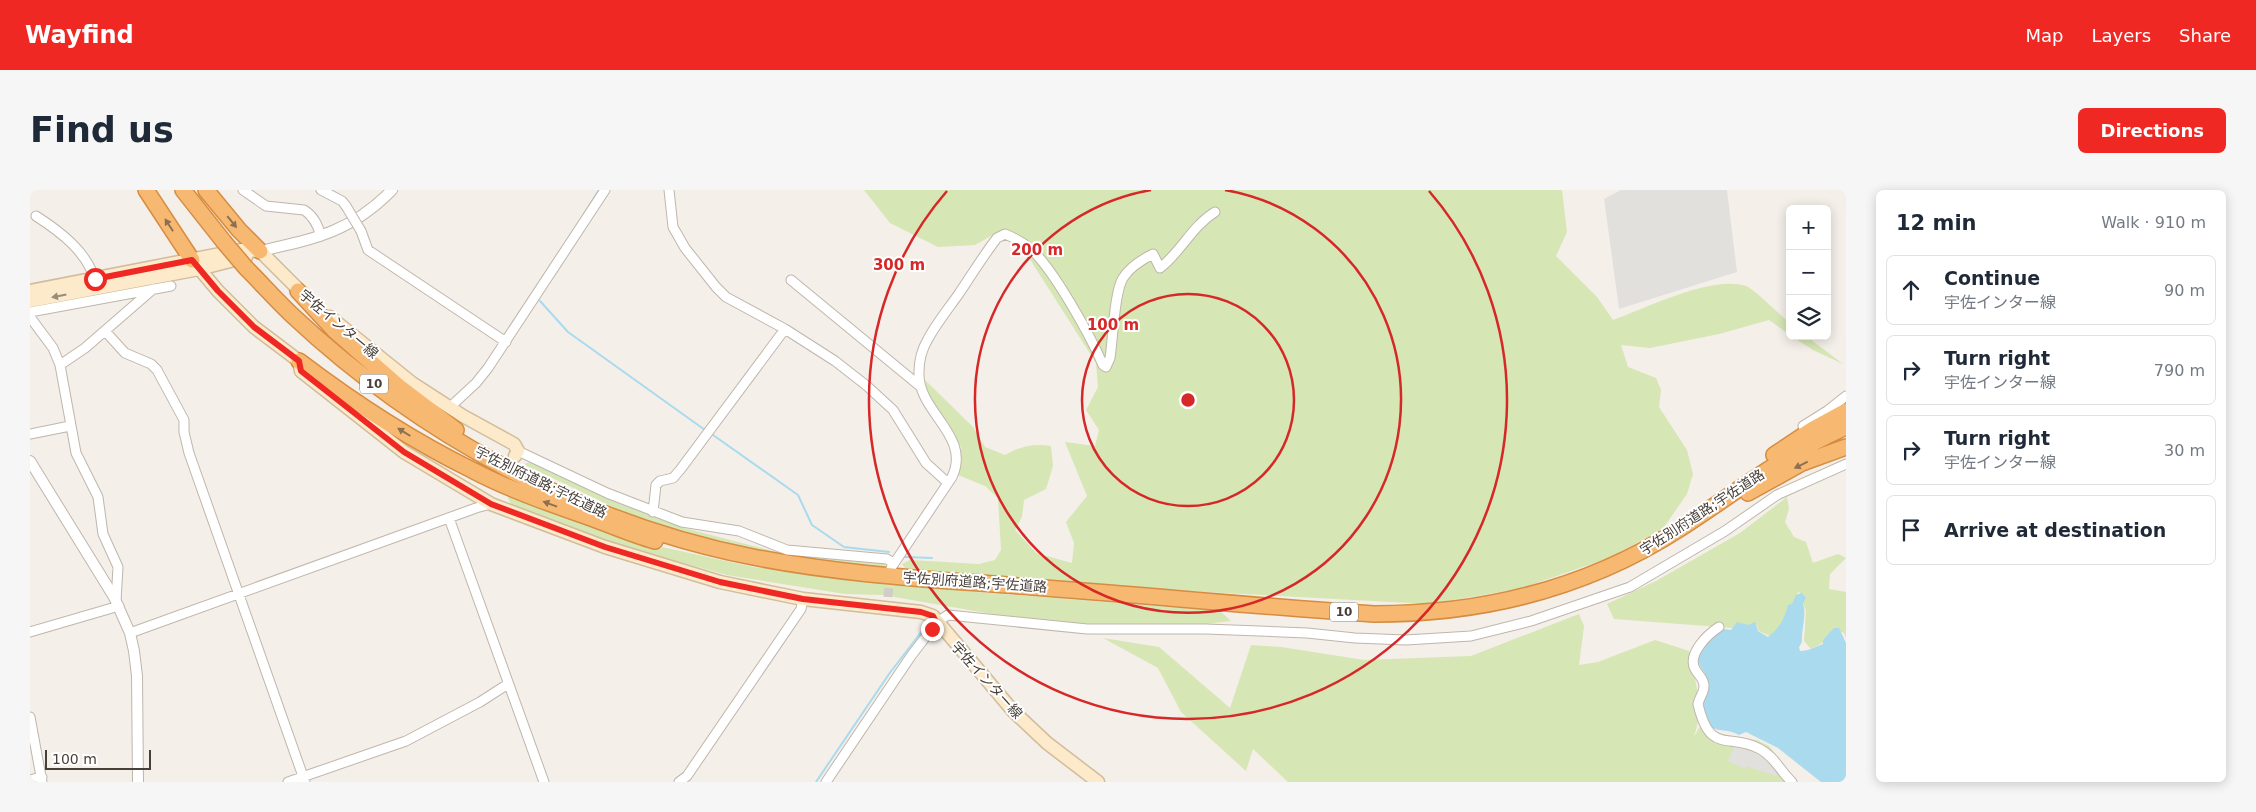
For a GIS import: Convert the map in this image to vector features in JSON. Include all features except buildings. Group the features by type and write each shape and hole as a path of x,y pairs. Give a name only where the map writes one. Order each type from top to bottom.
{"highway":[{"path":"146,190 195,264"},
{"name":"宇佐別府道路;宇佐道路","path":"183,190 246,268 292,315 373,384 431,425 521,476 612,517 742,555 852,573 1337,612 1408,614 1453,610 1520,598 1594,573 1661,540 1788,457 1846,427"},
{"path":"206,190 239,230 260,251"},
{"path":"298,291 334,330 398,386 458,432 508,462 521,476"},
{"path":"299,361 425,446 532,498 629,534 683,548 773,565 799,565"},
{"path":"1661,540 1758,465 1813,429 1846,411"},
{"path":"1661,540 1715,513 1802,463 1846,447"}],"main road":[{"path":"30,302 97,289 241,250 260,251"},
{"name":"宇佐インター線","path":"260,251 298,291 404,377 450,407 514,444 517,454"},
{"name":"宇佐インター線","path":"195,264 254,327 299,361 301,371 404,452 491,504 653,563 720,582 803,599 887,603 933,616 936,622 1013,710 1047,743 1098,782"},
{"path":"30,291 97,289"},
{"path":"491,504 498,491"}],"street":[{"path":"243,190 266,206 308,212 315,220 321,236"},
{"path":"321,190 342,201 346,206 361,231 368,250 506,342"},
{"path":"260,251 321,236 352,223 392,190"},
{"path":"450,407 476,383 506,342 605,190"},
{"path":"669,190 674,227 685,248 716,288 726,297 786,329 854,375 883,400 901,422 926,462 948,483"},
{"path":"920,387 920,366 927,340 997,238 1005,234 1013,237 1032,250 1045,265 1076,315 1103,365 1106,367 1110,358 1118,296 1123,277 1153,254 1160,268 1172,257 1204,218 1215,212"},
{"path":"36,216 73,245 86,261 97,289"},
{"path":"517,454 653,512 682,522 739,531 787,550 887,559 892,566 955,470 957,462 955,446 920,387 791,280"},
{"path":"30,312 97,289 153,289 171,286"},
{"path":"60,365 81,352 153,289"},
{"path":"30,317 53,348 60,365 76,453 98,497 104,538 118,568 118,604"},
{"path":"653,512 656,485 660,481 673,478 680,470 786,329"},
{"path":"105,331 125,353 154,366 182,416 187,446 304,779"},
{"path":"1803,426 1846,396"},
{"path":"30,434 70,426"},
{"path":"30,461 118,604 130,633 138,676 138,782"},
{"path":"826,782 936,622 948,615 1087,629 1206,629 1307,633 1355,638 1406,640 1472,636 1531,621 1630,586 1725,531 1777,495 1846,464"},
{"path":"130,633 491,504"},
{"path":"449,518 544,782"},
{"path":"679,782 687,776 795,617 803,599"},
{"path":"30,632 118,604"},
{"path":"1719,627 1704,639 1693,662 1694,667 1704,682 1703,693 1698,704 1704,723 1711,734 1722,741 1751,745 1769,754 1792,782"},
{"path":"288,782 304,779 414,738 480,702 508,684"},
{"path":"30,716 42,780 30,780"}],"green space":[{"path":"864,190 1562,190 1567,232 1556,256 1597,297 1613,320 1679,294 1715,285 1732,284 1746,286 1761,297 1786,319 1786,332 1769,320 1719,334 1650,348 1621,345 1628,367 1656,378 1661,390 1659,407 1687,450 1693,474 1687,494 1662,530 1606,559 1519,589 1429,604 1112,587 906,570 902,564 910,560 979,564 995,560 1001,550 998,498 985,486 958,475 961,447 927,392 925,380 973,427 985,447 1005,455 1027,446 1051,446 1053,466 1046,489 1024,500 1022,517 1015,530 1036,553 1072,563 1074,543 1066,522 1087,496 1065,442 1095,446 1099,430 1086,410 1098,387 1096,363 1031,261 998,232 975,245 938,247 890,223"},
{"path":"1797,340 1811,340 1843,364 1813,350"},
{"path":"532,462 603,495 684,528 780,553 860,558 884,562 886,569 832,564 716,543 630,515 523,464"},
{"path":"507,495 581,524 653,545 753,567 976,592 1220,611 1231,621 1135,632 1026,620 883,595 845,594 727,575 615,544 511,505"},
{"path":"1787,497 1789,509 1785,522 1794,537 1806,542 1813,563 1838,554 1846,558 1830,574 1829,589 1846,592 1846,638 1844,633 1837,631 1829,639 1811,649 1804,641 1806,611 1799,591 1786,617 1772,637 1759,631 1755,623 1746,629 1614,619 1607,604 1656,581 1740,533"},
{"path":"1579,614 1584,626 1579,665 1598,662 1655,640 1689,651 1699,706 1697,728 1693,738 1701,725 1728,737 1757,740 1769,746 1798,782 1288,782 1253,749 1246,771 1181,712 1158,668 1103,638 1159,647 1230,708 1251,645 1281,647 1364,660 1471,656"}],"shaded area":[{"path":"1621,190 1727,190 1737,272 1619,309 1604,199"},
{"path":"1734,747 1768,757 1771,765 1779,772 1776,776 1746,766 1745,769 1728,761"}],"water":[{"path":"1802,593 1806,598 1803,603 1804,618 1800,651 1809,650 1823,644 1823,640 1834,628 1839,628 1846,643 1846,782 1821,782 1778,748 1746,732 1739,735 1713,728 1706,721 1704,715 1707,678 1698,663 1697,654 1709,637 1724,629 1731,630 1737,622 1748,625 1755,622 1758,631 1768,637 1781,623 1788,605 1792,604 1796,595"}],"waterway":[{"path":"575,228 599,190"},
{"path":"540,301 568,332 705,430"},
{"path":"713,435 798,495 812,525 844,547 889,552"},
{"path":"905,557 932,558"},
{"path":"816,782 889,674 922,631"}],"tunnel":[{"path":"888,597 890,573"}],"route":[{"path":"95,279 192,260 218,291 254,327 299,361 301,371 322,389 426,467 491,504 605,547 720,582 803,599 921,612 933,616 936,622 932,629"}]}
